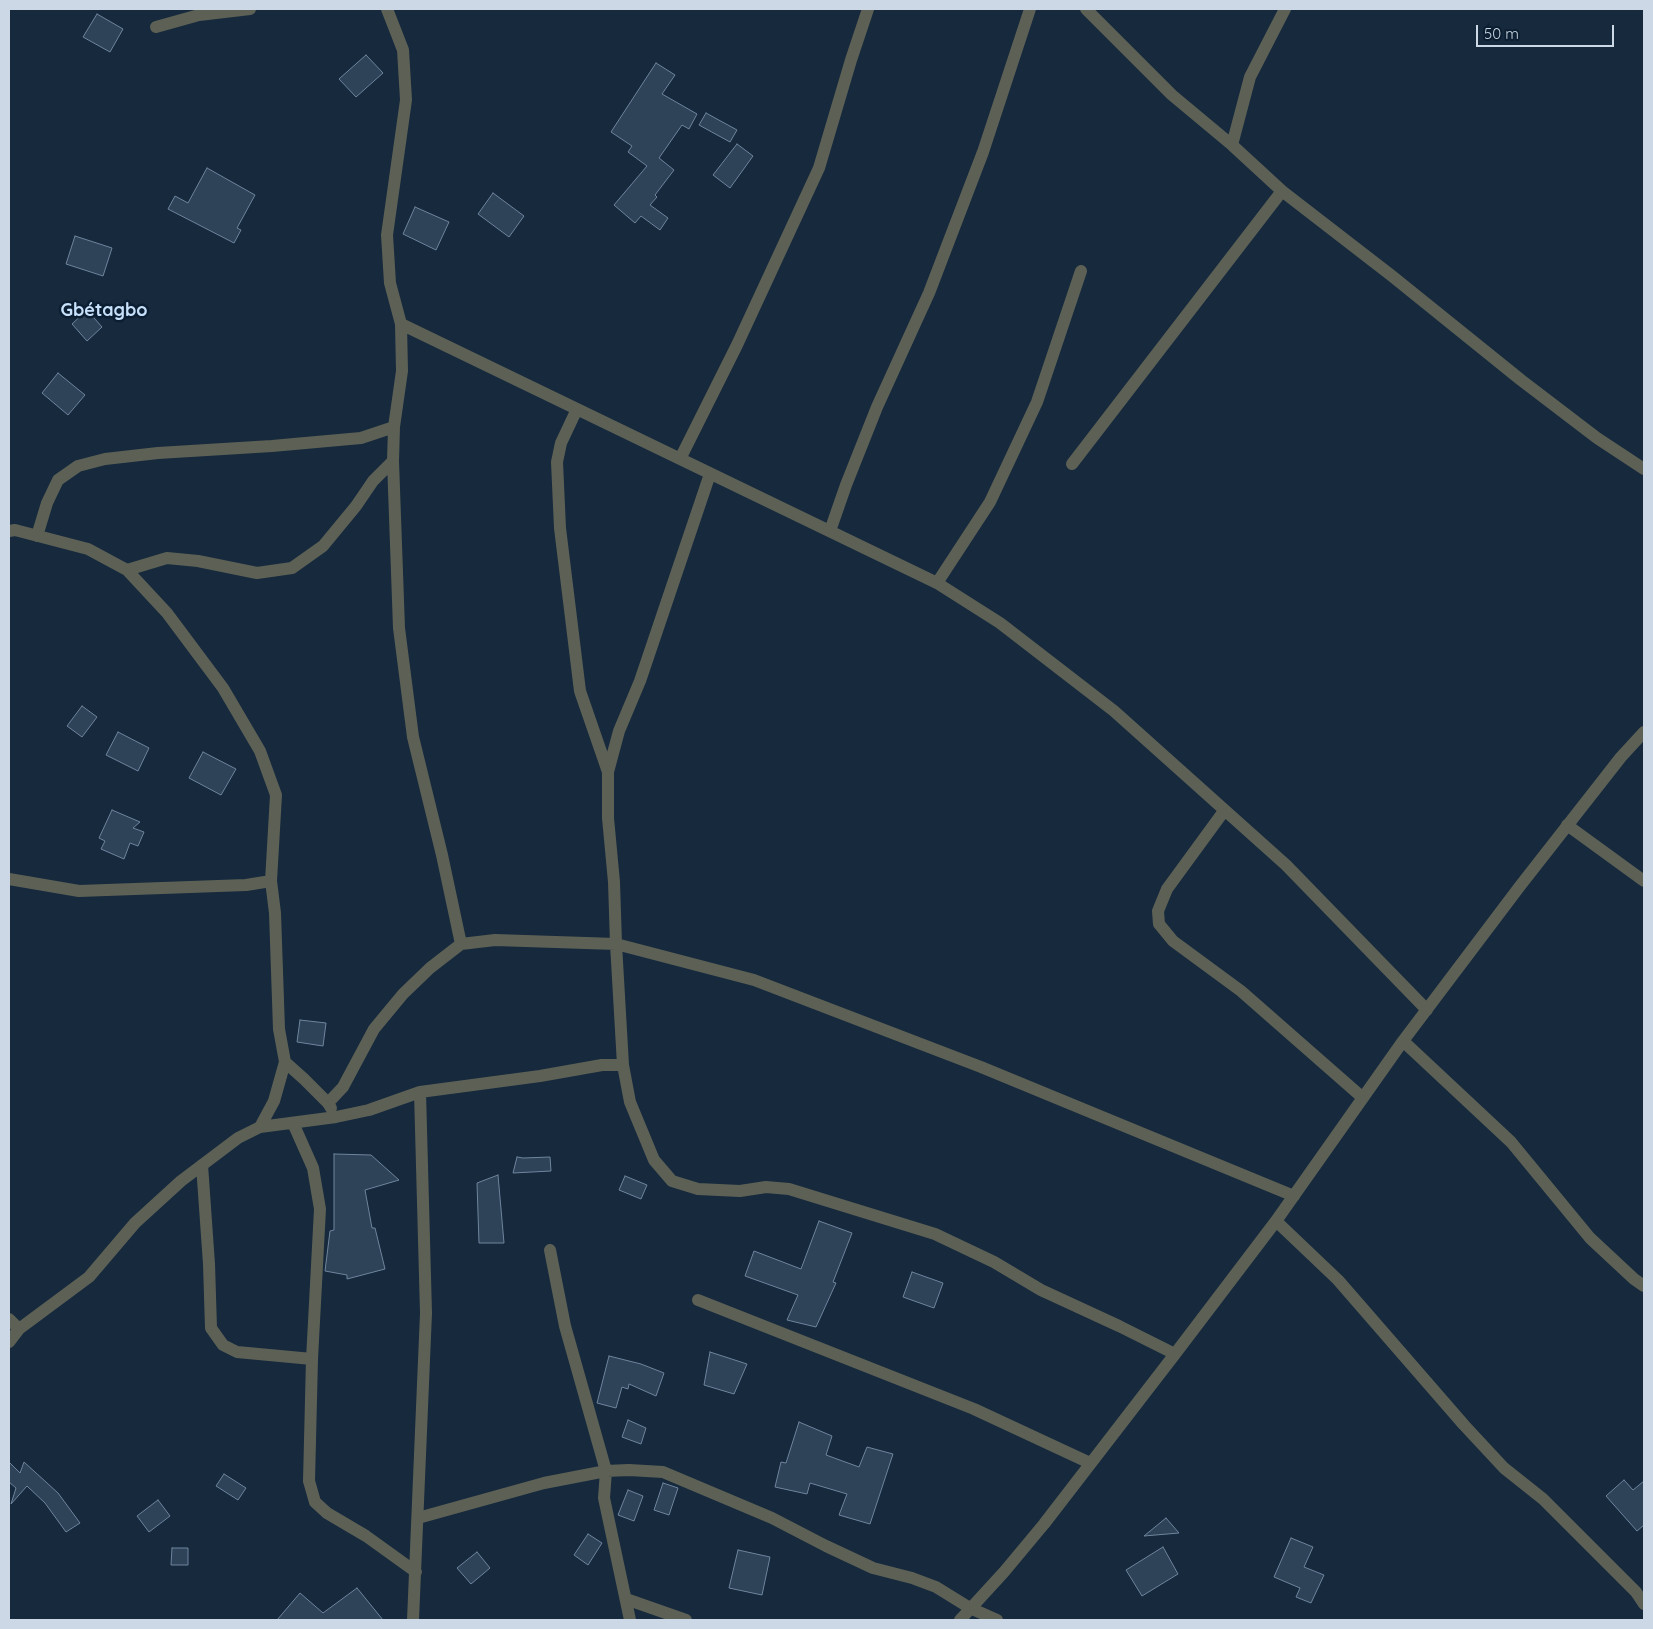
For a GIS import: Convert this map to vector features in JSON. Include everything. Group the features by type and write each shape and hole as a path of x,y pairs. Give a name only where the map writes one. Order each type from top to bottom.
{"street":[{"path":"156,27 199,15 250,9"},
{"path":"387,9 403,50 406,100 387,235 390,283 401,324 402,371 394,426 393,461 399,628 413,738 442,855 461,944"},
{"path":"680,459 737,345 820,168 851,60 868,9"},
{"path":"830,532 846,485 877,407 928,293 979,160 1030,9"},
{"path":"1086,9 1172,95 1232,145 1282,191 1392,276 1528,386 1597,438 1644,469"},
{"path":"1232,145 1250,77 1285,9"},
{"path":"1072,464 1282,191"},
{"path":"937,583 990,502 1037,402 1081,271"},
{"path":"401,324 937,583 1000,623 1114,711 1286,865 1427,1010"},
{"path":"577,409 561,443 557,462 560,528 580,691 608,772"},
{"path":"37,536 47,503 58,480 78,466 105,459 158,453 361,438 394,426"},
{"path":"127,570 166,558 198,561 257,573 292,568 324,546 373,481 393,461"},
{"path":"710,474 640,680 619,731 608,772 608,818 614,882 624,1065 630,1102 654,1160 672,1181 698,1189 740,1191 766,1187 789,1189 935,1234 994,1262 1041,1290 1174,1354"},
{"path":"9,531 16,530 88,549 127,570 166,613 223,688 260,751 276,795 271,882 275,913 280,1029 284,1062 274,1101 260,1127"},
{"path":"960,1620 1015,1558 1174,1354 1276,1221 1404,1041 1520,886 1621,757 1644,732"},
{"path":"1224,811 1167,889 1158,911 1159,924 1173,941 1241,991 1363,1098"},
{"path":"1568,825 1644,881"},
{"path":"9,879 79,891 271,882"},
{"path":"328,1102 343,1087 374,1029 404,994 430,968 461,944 495,940 616,944 754,980 980,1067 1294,1196"},
{"path":"1404,1041 1511,1142 1590,1238 1634,1280 1644,1286"},
{"path":"284,1062 304,1078 328,1102 336,1117"},
{"path":"9,1342 19,1329 89,1277 135,1223 181,1181 238,1138 260,1127 336,1117 369,1110 420,1092 540,1076 602,1065 624,1065"},
{"path":"413,1620 426,1313 420,1092"},
{"path":"293,1123 313,1168 320,1209 312,1359 309,1480 314,1502 327,1513 366,1536 416,1572"},
{"path":"202,1165 209,1264 211,1328 223,1345 237,1352 312,1359"},
{"path":"1276,1221 1338,1280 1464,1425 1504,1468 1550,1506 1636,1592 1644,1604"},
{"path":"550,1250 565,1326 606,1471 604,1498 630,1620"},
{"path":"698,1300 974,1409 1090,1463"},
{"path":"9,1319 19,1329"},
{"path":"418,1518 544,1483 606,1471 663,1472 772,1518 873,1568 912,1578 936,1587 970,1608 997,1620"},
{"path":"626,1599 686,1620"}],"building":[{"path":"97,14 123,29 110,52 83,37"},
{"path":"366,55 383,73 356,97 339,79"},
{"path":"656,63 675,75 662,94 697,114 689,129 682,125 659,158 674,170 655,195 657,197 650,205 668,218 660,230 641,216 635,223 614,205 647,166 628,152 632,146 611,132"},
{"path":"706,113 737,130 730,142 699,125"},
{"path":"737,144 753,156 730,188 713,175"},
{"path":"207,168 255,195 237,228 241,230 234,243 168,209 175,196 188,203"},
{"path":"493,193 524,216 509,237 478,214"},
{"path":"415,207 449,222 436,250 403,234"},
{"path":"75,236 112,248 103,276 66,264"},
{"path":"87,310 102,327 87,341 72,324"},
{"path":"58,373 85,395 68,415 42,393"},
{"path":"82,706 97,717 82,737 67,726"},
{"path":"118,732 149,748 138,771 106,755"},
{"path":"203,752 236,769 221,795 189,778"},
{"path":"112,810 140,822 133,828 144,832 138,846 130,843 124,859 101,849 105,841 99,838"},
{"path":"300,1020 326,1023 323,1046 297,1042"},
{"path":"334,1154 371,1155 399,1180 365,1190 372,1228 375,1228 385,1269 347,1279 347,1275 325,1271 330,1231 334,1230"},
{"path":"517,1157 550,1157 551,1171 513,1173"},
{"path":"498,1175 504,1243 479,1243 477,1183"},
{"path":"625,1176 647,1185 641,1199 619,1190"},
{"path":"819,1221 852,1233 833,1282 836,1283 816,1327 787,1320 798,1295 745,1276 754,1251 801,1269"},
{"path":"912,1272 943,1283 934,1308 903,1297"},
{"path":"710,1352 747,1364 734,1394 704,1385"},
{"path":"609,1356 641,1364 664,1373 656,1396 629,1384 628,1389 622,1387 616,1408 597,1403"},
{"path":"628,1420 646,1428 641,1444 622,1437"},
{"path":"799,1422 832,1436 826,1455 859,1467 867,1447 893,1454 870,1524 839,1515 847,1494 810,1483 807,1494 775,1487 781,1462 786,1463"},
{"path":"9,1462 20,1473 24,1462 58,1493 80,1523 66,1532 45,1503 27,1486 11,1504 16,1488 9,1482"},
{"path":"224,1474 246,1488 238,1500 216,1486"},
{"path":"1624,1480 1633,1490 1644,1481 1644,1525 1637,1531 1606,1496"},
{"path":"663,1483 678,1488 669,1515 654,1510"},
{"path":"628,1490 643,1496 634,1521 618,1515"},
{"path":"158,1500 170,1516 149,1532 137,1516"},
{"path":"1166,1518 1179,1533 1144,1536"},
{"path":"588,1534 602,1543 588,1565 574,1555"},
{"path":"1291,1538 1313,1547 1304,1567 1324,1575 1311,1603 1296,1597 1300,1588 1274,1577"},
{"path":"1163,1547 1178,1574 1142,1596 1126,1570"},
{"path":"172,1548 188,1548 188,1565 171,1565"},
{"path":"738,1550 770,1557 762,1595 729,1588"},
{"path":"477,1552 490,1568 471,1584 457,1568"},
{"path":"357,1588 383,1620 277,1620 300,1593 323,1613"}],"district":[{"name":"Gbétagbo","path":"104,311"}]}
